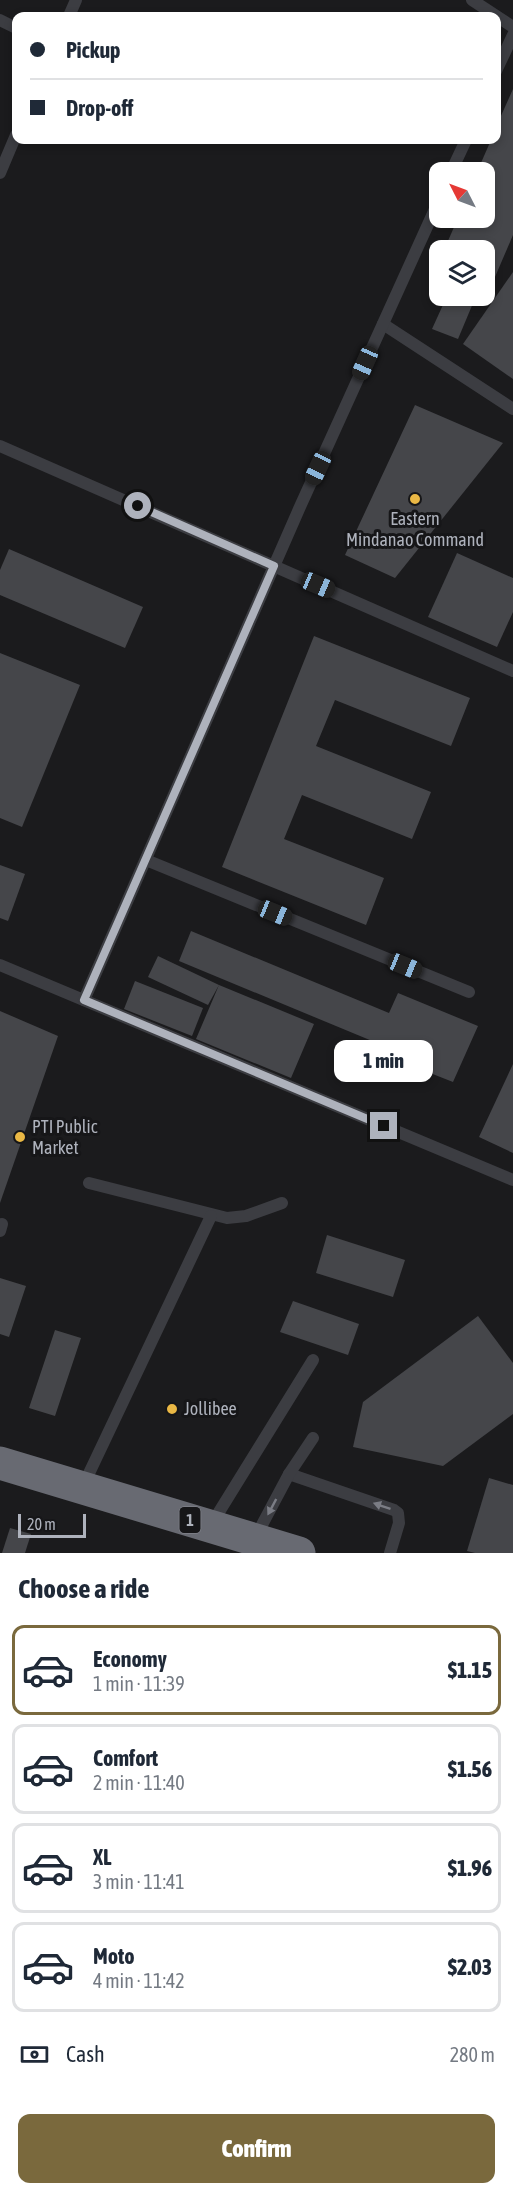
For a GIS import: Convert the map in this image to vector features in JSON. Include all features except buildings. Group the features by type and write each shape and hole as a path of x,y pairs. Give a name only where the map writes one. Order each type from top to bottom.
{"highway":[{"name":"1","path":"0,1463 211,1526 246,1540 299,1553"}],"lane":[{"path":"472,0 490,12"},
{"path":"501,60 513,35"},
{"path":"0,173 12,144"},
{"path":"456,162 464,144"},
{"path":"84,1000 274,566 429,222"},
{"path":"383,324 513,409"},
{"path":"0,446 513,671"},
{"path":"146,860 469,993"},
{"path":"0,965 513,1180"},
{"path":"89,1183 211,1216 227,1218 246,1216 282,1203"},
{"path":"82,1488 211,1216"},
{"path":"211,1526 313,1359"},
{"path":"246,1540 313,1438"},
{"path":"289,1474 394,1510 398,1514 399,1523 390,1553"}],"place":[{"name":"Eastern Mindanao Command","path":"415,499"},
{"name":"PTI Public Market","path":"20,1137"},
{"name":"Jollibee","path":"172,1409"}],"route":[{"path":"138,506 274,566 84,1000 384,1126"}]}
